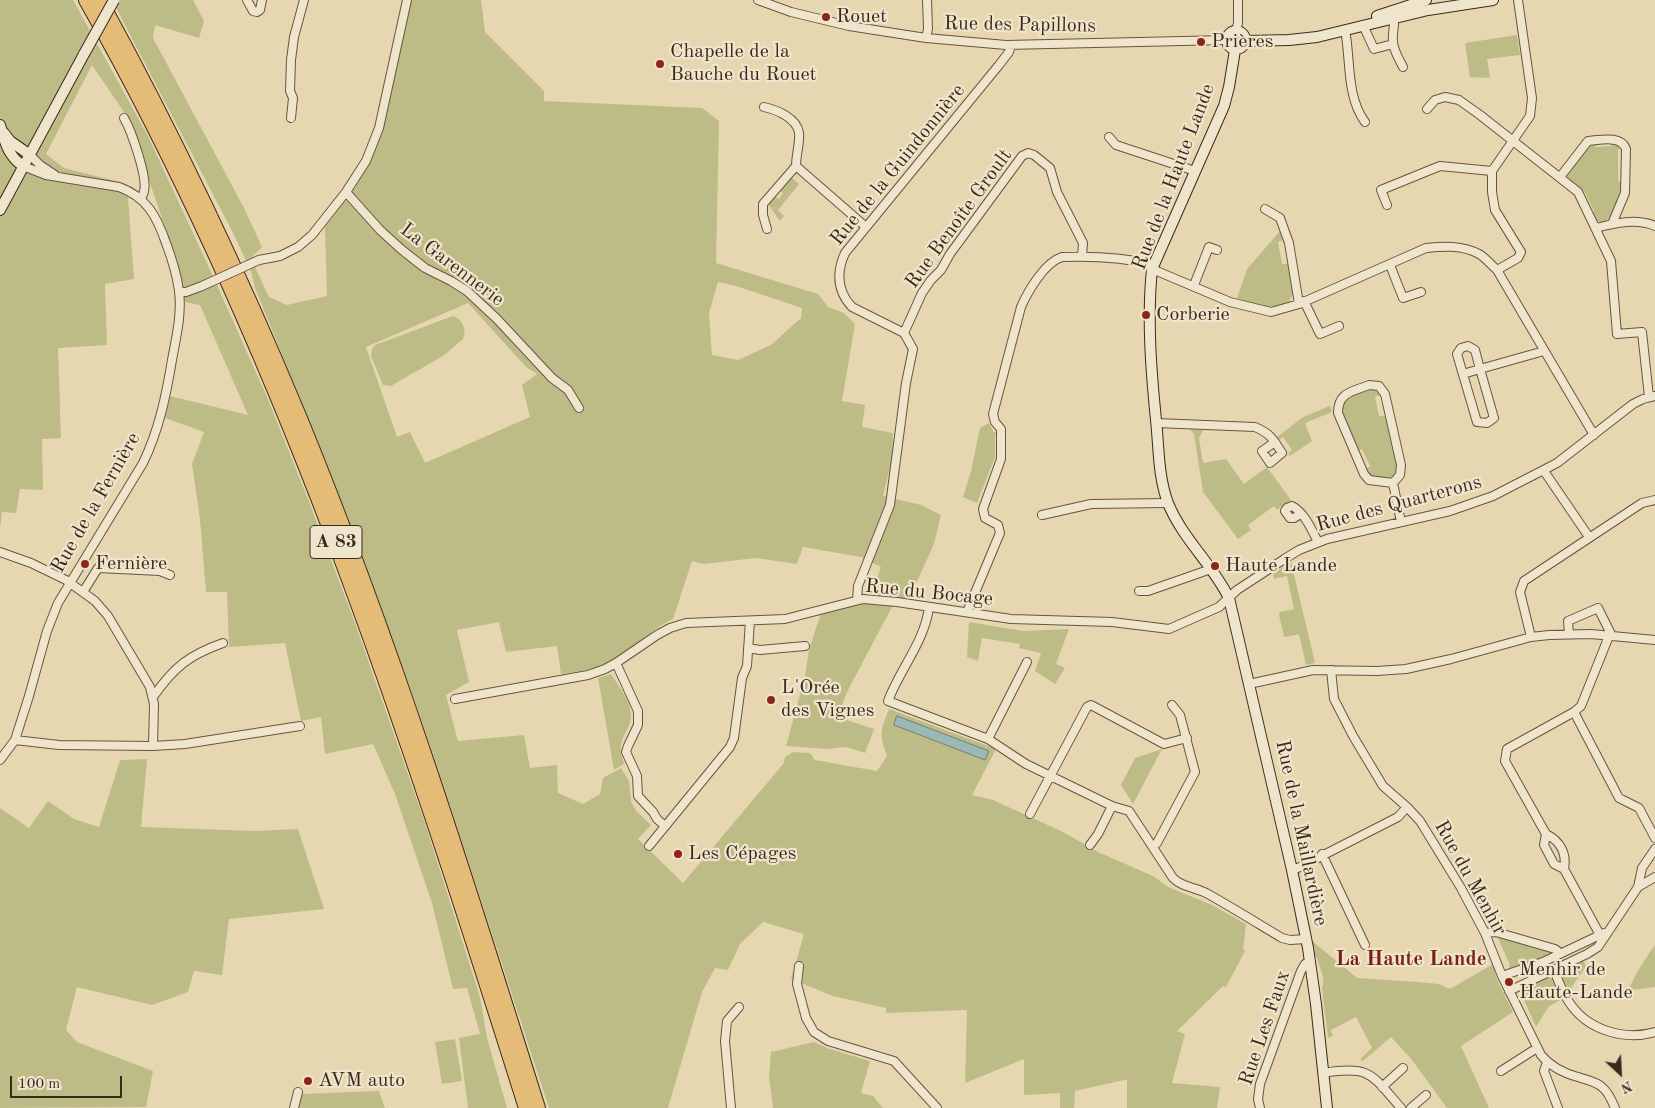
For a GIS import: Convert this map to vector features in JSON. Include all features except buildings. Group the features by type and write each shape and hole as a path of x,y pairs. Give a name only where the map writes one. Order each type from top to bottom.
{"highway":[{"name":"A 83","path":"86,0 166,149 214,249 303,457 390,690 526,1108"},
{"name":"A 83","path":"100,0 173,137 219,233 255,312 316,459 384,640 432,777 538,1108"}],"street":[{"path":"0,210 114,0"},
{"path":"247,0 253,11 256,12 260,10 262,0"},
{"path":"291,118 293,98 290,90 291,60 294,37 304,0"},
{"path":"179,292 202,286 259,260 280,256 298,247 312,235 346,192 366,161 373,145 408,0"},
{"name":"Rue des Papillons","path":"758,0 792,12 840,24 926,38 1011,45 1227,40"},
{"path":"926,38 928,29 927,0"},
{"path":"1236,31 1238,0"},
{"path":"1246,41 1289,40 1317,36 1394,17 1426,0"},
{"path":"1347,29 1391,10 1412,6 1493,0"},
{"path":"1497,270 1518,258 1521,252 1495,210 1492,192 1492,171 1530,116 1532,98 1518,0"},
{"path":"1394,17 1395,25 1392,39 1403,68"},
{"path":"1363,25 1374,49 1393,44"},
{"path":"1347,29 1350,76 1358,112 1365,122"},
{"path":"1236,31 1242,33 1246,41 1242,48 1235,50 1229,47 1227,40 1231,33 1236,31"},
{"name":"Rue de la Guindonnière","path":"904,333 852,307 841,292 838,274 840,264 845,253 866,226 999,65 1011,45"},
{"name":"Rue de la Haute Lande","path":"1229,598 1212,569 1185,533 1168,503 1160,476 1152,379 1150,298 1153,267 1224,106 1235,50"},
{"path":"1427,109 1435,100 1446,97 1459,100 1578,192 1608,252 1612,266 1617,334 1642,332 1652,397"},
{"path":"764,107 778,111 796,125 799,133 796,166 763,204 763,215 767,229"},
{"path":"124,118 131,130 139,159 144,185 141,198"},
{"path":"0,126 10,141 30,155"},
{"path":"0,126 6,146 13,158 23,166"},
{"path":"1109,138 1116,146 1195,171"},
{"path":"1560,177 1588,141 1618,140 1623,143 1626,149 1625,193 1612,224"},
{"name":"Rue de la Fernière","path":"30,155 40,165 57,176"},
{"name":"Rue Benoîte Groult","path":"904,333 922,293 941,270 950,254 1022,156 1034,155 1050,168 1058,192 1083,244 1082,256"},
{"name":"Rue de la Fernière","path":"0,760 15,740 47,631 58,603 143,463 152,444 163,406 176,341 179,313 179,292 173,264 161,228 141,198 119,187 46,175 23,166"},
{"path":"796,166 866,226"},
{"path":"1387,205 1381,190 1440,166 1492,171"},
{"name":"La Garennerie","path":"346,192 380,230 402,250 426,268 466,291 497,319 552,378 568,390 579,408"},
{"path":"1264,209 1280,218 1289,242 1302,303 1320,334 1339,326"},
{"path":"1596,228 1612,224 1646,222 1655,226"},
{"path":"967,612 1000,533 998,525 985,518 983,509 1001,459 1001,429 995,422 993,414 1021,307 1026,294 1055,259 1062,257 1108,256 1131,259 1230,302 1271,312 1302,303 1426,248 1445,245 1479,254 1497,270 1594,435"},
{"path":"1194,285 1209,247 1217,250"},
{"path":"1390,265 1403,298 1421,292"},
{"path":"857,600 858,586 890,505 906,382 913,349 904,333"},
{"path":"1468,346 1474,350 1480,369 1494,418 1486,423 1477,422 1458,354 1461,348 1468,346"},
{"path":"1463,374 1544,351"},
{"path":"1369,385 1379,386 1385,394 1401,465 1400,475 1393,483 1369,480 1364,474 1338,413 1338,403 1342,396 1369,385"},
{"name":"Rue des Quarterons","path":"1229,598 1242,587 1286,558 1318,542 1466,507 1511,488 1544,470 1594,435 1626,408 1652,397"},
{"path":"1156,423 1255,427 1267,432 1274,442"},
{"path":"1544,470 1589,537"},
{"path":"1393,483 1401,522"},
{"path":"1531,637 1520,592 1524,581 1642,503 1655,500"},
{"path":"1042,515 1091,504 1168,503"},
{"path":"1300,514 1311,528 1318,542"},
{"path":"0,552 31,563 69,583 95,601 108,616 150,687 154,704 153,746"},
{"path":"83,592 98,568 160,571 170,575"},
{"path":"1139,590 1148,591 1212,569"},
{"name":"Rue du Bocage","path":"455,699 588,675 606,669 657,635 686,623 785,619 857,600 929,607 1011,619 1112,622 1165,629 1178,626 1208,613 1219,607 1229,598"},
{"name":"Rue de la Maillardière","path":"1229,598 1292,870 1306,939 1327,1108"},
{"path":"929,607 928,617 918,642 888,701 988,739 1018,759 1051,776 1112,806 1129,811 1173,878 1178,882 1186,887 1207,893 1282,938 1290,940 1306,939"},
{"path":"1564,869 1566,858 1556,839 1546,834 1505,761 1506,748 1574,712 1581,706 1610,636 1598,608 1568,621 1569,634"},
{"path":"649,846 730,747 734,738 742,678 747,666 750,621"},
{"path":"1249,684 1313,670 1377,671 1406,669 1531,637 1590,634 1655,640"},
{"path":"153,697 180,664 203,650 223,642"},
{"path":"748,648 760,650 805,646"},
{"path":"988,739 1027,662"},
{"path":"616,663 638,711 638,725 626,752 637,776 639,784 638,796 653,812 657,820 665,826"},
{"name":"Rue du Menhir","path":"1332,670 1334,699 1353,736 1383,786 1420,821 1461,888 1486,933 1502,976 1537,1048 1547,1062 1561,1071 1601,1086 1607,1092 1615,1108"},
{"path":"1030,814 1087,707 1091,705 1164,744 1187,738"},
{"path":"1153,846 1157,843 1195,772 1180,715 1172,705"},
{"path":"1574,712 1619,798 1639,808 1655,838"},
{"path":"15,740 59,745 153,746 185,744 300,726"},
{"path":"1090,845 1098,834 1112,806"},
{"path":"1292,870 1398,817 1407,807"},
{"path":"1546,834 1544,845 1554,864 1564,869 1600,935"},
{"path":"1509,991 1598,947 1638,887 1642,868 1655,849"},
{"path":"1322,854 1365,945"},
{"path":"1638,887 1655,877"},
{"path":"1502,976 1543,962 1610,930"},
{"path":"1486,933 1496,932 1554,949 1560,953"},
{"name":"Rue Les Faux","path":"1260,1108 1258,1099 1260,1084 1303,966 1310,962"},
{"path":"799,966 797,984 806,1018 814,1032 828,1041 894,1061 937,1108"},
{"path":"1554,970 1569,1003 1593,1025 1616,1034 1642,1035 1655,1032"},
{"path":"731,1108 725,1041 727,1022 739,1007"},
{"path":"1501,1071 1537,1048"},
{"path":"1547,1062 1544,1071 1558,1108"},
{"path":"1382,1086 1403,1068"},
{"path":"1324,1073 1351,1070 1362,1071 1374,1078 1401,1108"},
{"path":"294,1108 298,1092"},
{"path":"1411,1108 1426,1095"}],"shaded area":[{"path":"0,0 73,0 148,136 217,285 267,397 355,623 424,820 480,997 487,1038 507,1108 468,1108 459,1038 480,1034 467,988 453,989 432,903 395,794 373,744 325,754 321,717 301,721 285,643 229,647 227,592 206,592 200,519 192,464 204,432 165,418 170,396 248,415 200,305 185,302 177,263 128,118 92,65 46,154 64,168 127,184 134,279 105,284 107,345 58,348 61,438 42,439 43,490 20,489 16,513 2,512 0,528"},
{"path":"112,0 193,0 204,21 199,38 155,25 153,38 244,208 262,247 253,256 256,269 269,297 287,305 327,296 325,227 355,188 379,140 411,0 481,0 485,32 544,91 544,101 702,108 719,121 716,263 818,294 828,307 844,313 855,324 842,401 865,405 862,427 893,433 892,459 883,496 921,505 941,515 934,544 908,601 884,599 875,593 881,567 861,557 803,547 797,564 756,558 704,564 692,561 673,619 611,661 577,672 561,674 557,646 506,652 499,622 457,630 469,682 446,695 458,741 524,735 530,768 557,765 558,793 583,804 600,794 603,778 621,768 629,781 631,801 636,811 651,825 638,839 683,883 784,763 785,757 793,752 810,753 815,760 877,771 887,756 882,732 889,709 996,749 972,795 993,800 1063,832 1098,852 1153,876 1168,887 1212,905 1246,924 1243,950 1245,951 1226,987 1223,986 1177,1031 1185,1034 1172,1083 1220,1087 1217,1108 1127,1108 1127,1080 1124,1080 1075,1091 1074,1108 1060,1108 1060,1093 1024,1095 1024,1059 965,1083 967,1010 886,1013 886,1008 833,996 791,979 804,934 763,922 740,944 728,970 715,968 702,992 668,1108 549,1108 435,759 404,671 310,423 255,288 251,271","holes":["718,282 736,286 802,308 801,318 771,345 738,360 712,355 709,313","468,303 526,367 537,374 522,385 530,417 425,463 410,432 397,437 366,347"]},
{"path":"1517,35 1520,55 1487,59 1490,78 1470,77 1465,43"},
{"path":"1595,143 1596,147 1611,146 1612,143 1618,143 1621,148 1618,150 1618,181 1622,181 1620,192 1615,207 1607,221 1600,222 1595,220 1592,214 1594,211 1584,191 1581,191 1566,178 1566,174 1587,145"},
{"path":"791,177 799,184 778,210 784,216 780,221 768,204 775,196 779,199 783,193 779,190"},
{"path":"1280,231 1283,240 1278,242 1282,264 1288,264 1293,294 1287,305 1261,306 1237,298 1247,269"},
{"path":"453,316 463,325 465,332 463,339 443,356 391,386 383,385 371,356 375,345"},
{"path":"1374,388 1382,394 1375,397 1379,416 1387,416 1399,469 1397,475 1387,478 1370,477 1366,470 1370,466 1362,449 1357,451 1341,409 1349,397"},
{"path":"1330,406 1332,412 1305,423 1312,441 1290,456 1288,453 1292,450 1283,437 1278,440 1276,438 1303,417"},
{"path":"989,423 993,431 998,435 995,435 995,457 977,503 963,497 971,471 980,428"},
{"path":"1190,429 1203,430 1199,438 1203,463 1226,459 1244,484 1267,467 1291,500 1277,510 1274,506 1248,525 1251,530 1238,539 1203,492 1194,434"},
{"path":"1291,562 1315,663 1306,665 1299,634 1284,636 1279,615 1280,612 1294,609 1287,576 1274,579 1273,574"},
{"path":"861,603 893,605 847,692 838,717 874,729 865,753 846,747 826,749 786,746 805,676 809,650 821,613"},
{"path":"969,622 1023,631 1069,629 1056,664 1065,668 1055,684 1035,671 1041,653 1019,648 1020,644 982,638 978,661 967,657"},
{"path":"611,674 627,700 631,716 621,745 624,764 614,770 598,678"},
{"path":"1162,749 1133,804 1121,785 1135,758"},
{"path":"147,759 141,827 255,831 298,829 324,909 229,919 222,975 194,971 188,992 152,1005 77,987 66,1030 77,1042 153,1071 146,1107 0,1108 0,808 29,828 48,801 74,819 99,827 120,760"},
{"path":"1497,936 1553,954 1510,971 1509,963"},
{"path":"1311,940 1357,978 1439,984 1450,989 1493,964 1497,980 1513,1012 1461,1046 1489,1108 1447,1108 1412,1060 1391,1037 1363,1061 1360,1059 1372,1048 1356,1017 1331,1030 1333,1036 1328,1038 1322,988 1323,976 1317,957 1313,957"},
{"path":"1655,945 1655,987 1632,990 1630,986"},
{"path":"1583,960 1586,966 1567,994 1562,980 1562,971"},
{"path":"1547,977 1554,979 1562,996 1561,1000 1549,1006 1536,1027 1519,989"},
{"path":"455,1039 462,1081 442,1084 435,1042"},
{"path":"814,1042 827,1048 870,1061 861,1093 873,1096 883,1108 773,1108 769,1076 771,1052"},
{"path":"379,1091 385,1108 290,1108 303,1094"}],"water":[{"path":"897,716 989,751 985,760 894,725"}],"place":[{"name":"Rouet","path":"826,17"},
{"name":"Prières","path":"1201,42"},
{"name":"Chapelle de la Bauche du Rouet","path":"660,64"},
{"name":"Corberie","path":"1146,315"},
{"name":"Fernière","path":"85,564"},
{"name":"Haute Lande","path":"1215,566"},
{"name":"L'Orée des Vignes","path":"771,700"},
{"name":"Les Cépages","path":"678,854"},
{"name":"Menhir de Haute-Lande","path":"1509,982"},
{"name":"AVM auto","path":"308,1081"}],"district":[{"name":"La Haute Lande","path":"1411,959"}]}
